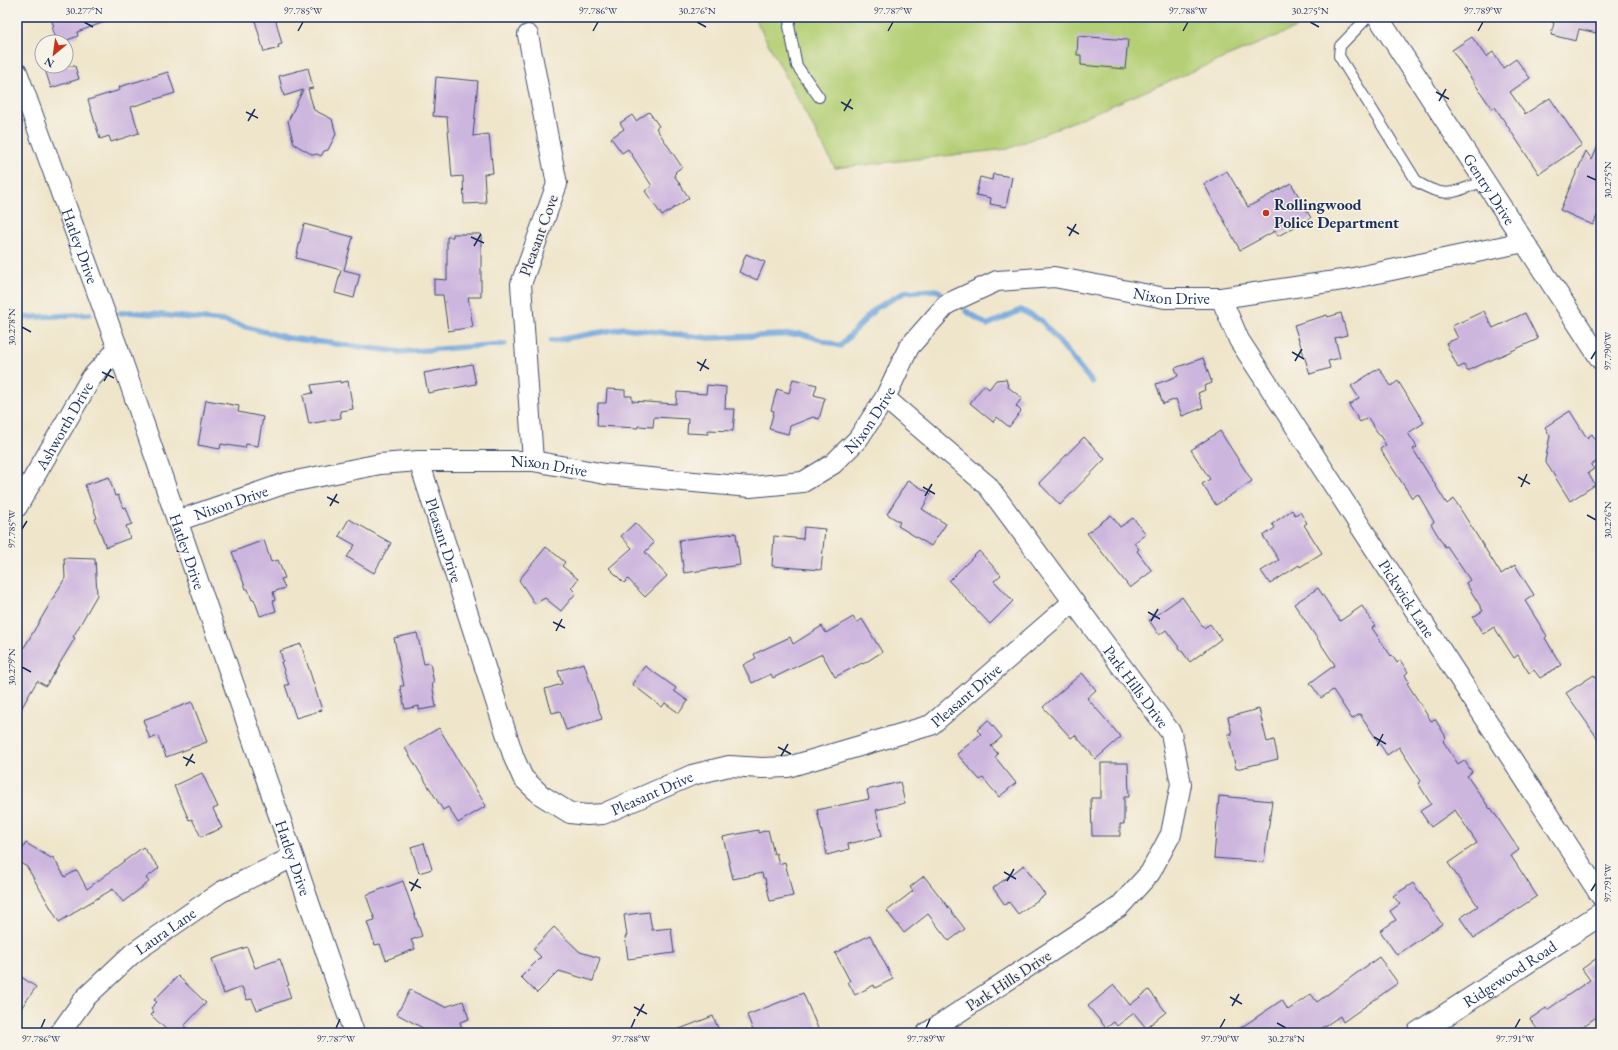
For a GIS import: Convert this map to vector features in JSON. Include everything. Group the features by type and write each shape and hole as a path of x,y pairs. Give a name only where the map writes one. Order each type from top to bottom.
{"street":[{"name":"Gentry Drive","path":"1378,17 1601,360"},
{"name":"Pleasant Cove","path":"528,36 557,184 521,284 533,461"},
{"name":"Hatley Drive","path":"17,72 118,348 354,1033"},
{"name":"Nixon Drive","path":"177,521 286,483 380,464 419,461 533,461 605,474 750,488 803,482 833,464 858,439 885,398 909,347 947,304 998,281 1054,277 1165,298 1221,298 1349,279 1524,242"},
{"name":"Pickwick Lane","path":"1221,298 1238,340 1601,896"},
{"name":"Ashworth Drive","path":"17,507 91,378 118,348"},
{"name":"Park Hills Drive","path":"885,398 987,485 1172,733 1180,784 1172,834 1150,873 1119,907 926,1033"},
{"name":"Pleasant Drive","path":"419,461 514,758 523,778 541,795 570,813 586,815 603,814 692,775 729,766 762,768 788,767 932,725 1073,602"},
{"name":"Laura Lane","path":"60,1033 85,998 132,953 221,892 293,858"},
{"name":"Ridgewood Road","path":"1418,1033 1601,914"}],"lane":[{"path":"792,17 789,26 797,66 819,97"},
{"path":"1368,17 1340,46 1339,56 1417,182 1431,190 1451,194 1484,181"}],"green space":[{"path":"754,17 1322,17 1008,149 835,168"}],"building":[{"path":"51,17 112,17 113,19 77,32 78,36 74,38 74,34 54,34 52,27 54,27"},
{"path":"254,17 275,17 282,44 278,45 279,48 264,52"},
{"path":"1552,17 1601,17 1601,34 1579,29 1576,41 1551,35 1554,23 1552,22"},
{"path":"1078,36 1128,40 1125,69 1081,65 1081,55 1077,55"},
{"path":"1472,37 1486,57 1493,52 1503,68 1516,59 1530,78 1510,92 1525,114 1550,98 1582,145 1539,174 1495,107 1492,109 1452,50"},
{"path":"75,66 79,79 51,88 47,74 74,74"},
{"path":"308,68 313,88 308,89 314,110 332,119 336,134 328,150 324,151 321,156 317,154 313,155 294,144 288,121 303,90 284,96 279,76"},
{"path":"168,72 175,93 131,107 139,133 111,142 109,136 100,139 88,100 120,90 119,87"},
{"path":"436,77 478,81 473,136 489,134 493,173 484,174 486,203 464,204 463,176 452,177 447,117 433,116"},
{"path":"649,112 659,126 656,128 682,167 675,172 676,173 674,175 689,198 662,216 645,191 652,186 628,149 622,153 611,138 624,129 620,123 632,115 636,121"},
{"path":"1601,139 1601,207 1593,225 1560,210 1586,151 1592,160"},
{"name":"Rollingwood Police Department","path":"1227,171 1248,207 1291,183 1311,218 1278,236 1275,231 1240,250 1204,184"},
{"path":"993,174 1012,177 1006,207 990,204 991,198 976,195 980,177 992,180"},
{"path":"304,224 353,237 344,270 360,274 354,298 335,293 341,270 296,258"},
{"path":"453,234 481,234 481,297 468,297 473,327 448,331 443,295 434,295 434,279 447,280 447,237 453,237"},
{"path":"746,254 765,262 757,280 739,272"},
{"path":"1484,311 1493,328 1525,313 1538,339 1467,371 1464,365 1458,368 1446,343 1458,338 1452,326"},
{"path":"1341,313 1347,335 1335,338 1340,358 1328,361 1330,368 1310,374 1294,325 1327,315 1328,317"},
{"path":"1203,358 1212,383 1204,386 1205,390 1198,393 1203,408 1182,416 1176,399 1163,404 1156,384 1178,376 1175,368"},
{"path":"472,364 476,384 428,393 424,373"},
{"path":"1379,368 1391,386 1398,381 1424,423 1408,433 1417,447 1413,449 1447,504 1454,499 1501,574 1515,565 1534,595 1525,601 1547,636 1545,638 1561,665 1540,678 1534,670 1529,673 1518,655 1514,658 1494,627 1483,634 1473,617 1483,611 1466,583 1470,580 1447,546 1445,547 1431,524 1434,522 1418,494 1412,498 1380,449 1386,445 1368,418 1360,422 1349,405 1359,398 1351,386"},
{"path":"793,379 817,385 814,395 825,398 819,419 813,417 790,426 788,434 769,429 774,411 771,410 777,389 789,393"},
{"path":"1006,379 1008,387 1022,398 1016,406 1021,411 1009,427 997,417 993,422 970,403 984,385 989,389 996,380"},
{"path":"340,381 340,383 348,381 353,409 340,411 341,418 309,424 303,395 313,393 311,385"},
{"path":"707,385 726,387 725,409 735,409 733,431 708,430 708,434 687,433 688,419 654,417 653,427 638,426 638,428 597,426 598,403 606,403 607,389 625,390 625,396 632,396 632,401 676,404 677,392 706,394"},
{"path":"206,400 239,406 238,412 263,417 258,446 246,444 245,448 221,444 220,449 198,445"},
{"path":"1570,411 1587,438 1592,434 1601,448 1601,459 1591,465 1594,469 1588,473 1595,485 1570,501 1545,461 1550,436 1545,427"},
{"path":"1220,431 1252,481 1216,505 1202,484 1210,479 1191,450"},
{"path":"1084,437 1105,459 1060,505 1039,483"},
{"path":"109,477 115,496 118,495 123,508 126,507 132,524 126,526 130,538 106,547 95,519 97,518 85,485"},
{"path":"908,480 931,494 922,509 946,524 931,546 898,526 900,522 887,514"},
{"path":"1292,510 1295,515 1300,512 1307,523 1304,525 1322,553 1300,567 1299,565 1270,584 1261,571 1279,560 1263,536 1275,528 1272,524"},
{"path":"1111,515 1120,527 1133,518 1146,534 1134,543 1139,549 1137,551 1152,571 1130,588 1087,533"},
{"path":"349,519 391,543 374,573 347,557 355,545 339,536"},
{"path":"635,523 654,543 645,552 667,576 645,597 628,579 624,583 609,568 632,548 621,536"},
{"path":"804,527 825,529 821,570 772,566 774,536 803,539"},
{"path":"736,533 740,565 684,573 679,540"},
{"path":"264,540 271,562 278,560 285,578 281,579 285,588 273,592 275,600 273,601 276,611 260,616 254,599 252,600 248,589 246,589 232,552"},
{"path":"546,547 565,562 562,566 578,579 571,588 576,593 561,611 545,598 535,604 519,580"},
{"path":"979,551 1001,575 994,581 1013,601 990,624 949,581"},
{"path":"64,558 95,559 97,595 73,637 75,638 46,686 37,681 17,716 17,647 22,651 65,578"},
{"path":"1318,588 1340,621 1362,606 1375,626 1372,628 1391,656 1392,655 1397,663 1400,660 1408,672 1405,675 1409,682 1407,683 1431,721 1435,719 1446,737 1443,741 1458,764 1464,760 1472,772 1467,776 1490,809 1491,808 1519,850 1511,856 1537,896 1474,938 1460,918 1478,906 1448,863 1477,843 1455,810 1431,827 1420,811 1431,804 1418,783 1421,781 1399,747 1387,755 1360,714 1352,719 1333,690 1321,698 1310,683 1335,665 1294,604"},
{"path":"1182,597 1204,628 1210,624 1221,639 1190,662 1166,630 1159,635 1149,620"},
{"path":"853,617 857,623 862,619 882,652 863,664 862,663 835,677 822,654 773,678 771,674 752,683 743,665 756,658 754,654 790,637 793,644 822,626 826,633"},
{"path":"417,633 424,664 430,663 434,683 432,683 436,707 419,710 419,706 405,709 400,686 404,686 394,638"},
{"path":"301,644 322,710 296,718 285,685 289,685 281,662 283,661 280,651"},
{"path":"584,663 602,719 566,730 560,711 552,713 545,689 562,684 558,671"},
{"path":"645,666 676,688 674,691 688,701 679,713 665,703 662,707 632,684"},
{"path":"1082,673 1096,690 1087,698 1121,737 1096,759 1075,735 1071,738 1043,707"},
{"path":"1594,675 1601,686 1601,743 1566,693"},
{"path":"192,702 207,742 166,757 158,736 150,739 143,720"},
{"path":"1259,709 1267,742 1274,740 1278,759 1236,769 1228,734 1232,734 1228,717"},
{"path":"988,720 1002,737 991,746 998,754 995,757 1016,783 999,797 983,778 980,780 957,754 981,734 977,730"},
{"path":"439,728 486,806 458,823 448,807 443,810 405,748"},
{"path":"1101,763 1128,763 1129,797 1124,797 1124,824 1120,824 1120,836 1092,836 1091,798 1101,798"},
{"path":"202,773 218,807 213,809 222,828 201,837 192,819 189,820 174,786"},
{"path":"900,782 905,803 876,810 882,836 848,844 849,849 827,855 817,810 869,799 867,790"},
{"path":"1219,796 1272,801 1264,862 1214,858"},
{"path":"758,830 758,833 768,830 774,854 776,853 779,864 785,862 793,896 770,901 765,878 763,878 762,873 733,879 723,837"},
{"path":"26,843 51,858 53,857 65,877 77,870 87,889 143,847 159,868 146,878 149,882 123,902 113,889 59,922 27,867 17,861 17,858"},
{"path":"424,843 432,869 419,873 411,847"},
{"path":"1024,865 1045,895 1018,914 1009,902 1005,905 993,888"},
{"path":"924,876 965,929 949,941 928,914 904,933 887,911 913,891 910,887"},
{"path":"403,881 422,936 411,940 415,949 386,960 380,944 375,945 367,922 375,920 366,895"},
{"path":"1413,883 1442,924 1397,955 1380,931 1396,920 1390,911 1400,904 1393,896"},
{"path":"649,912 652,930 671,928 674,953 628,959 624,915"},
{"path":"554,927 580,952 600,958 593,981 559,971 537,993 521,977 541,957 533,949"},
{"path":"870,935 893,979 875,988 874,985 855,995 848,982 850,981 835,953"},
{"path":"247,947 255,968 280,959 289,985 287,986 291,998 257,1010 252,999 247,1000 242,987 224,994 212,959"},
{"path":"1601,955 1601,1014 1573,1033 1540,1033 1530,1019 1546,1008 1547,1010 1590,980 1582,969"},
{"path":"1379,957 1398,983 1343,1022 1340,1016 1315,1033 1233,1033 1282,1000 1288,1010 1311,994 1317,1002"},
{"path":"17,974 36,987 17,1014"},
{"path":"178,976 206,1003 184,1026 192,1033 170,1033 151,1015 154,1012 151,1008 157,1002 154,1000"},
{"path":"1114,985 1130,1005 1149,990 1166,1012 1146,1028 1134,1013 1117,1026 1114,1022 1106,1028 1088,1006"},
{"path":"410,990 445,1007 463,1001 469,1019 460,1022 463,1033 432,1033 397,1014"},
{"path":"803,993 820,1033 754,1033 747,1015"},
{"path":"713,1016 720,1033 672,1033 672,1032"}],"waterway":[{"path":"551,341 624,328 709,338 802,334 840,346 876,308 905,292 936,290 940,292"},
{"path":"966,311 987,325 1021,310 1042,321 1092,382"},
{"path":"120,313 130,312 224,321 288,338 401,352 505,344"},
{"path":"17,318 90,314"}],"place":[{"name":"Rollingwood Police Department","path":"1266,213"}]}
